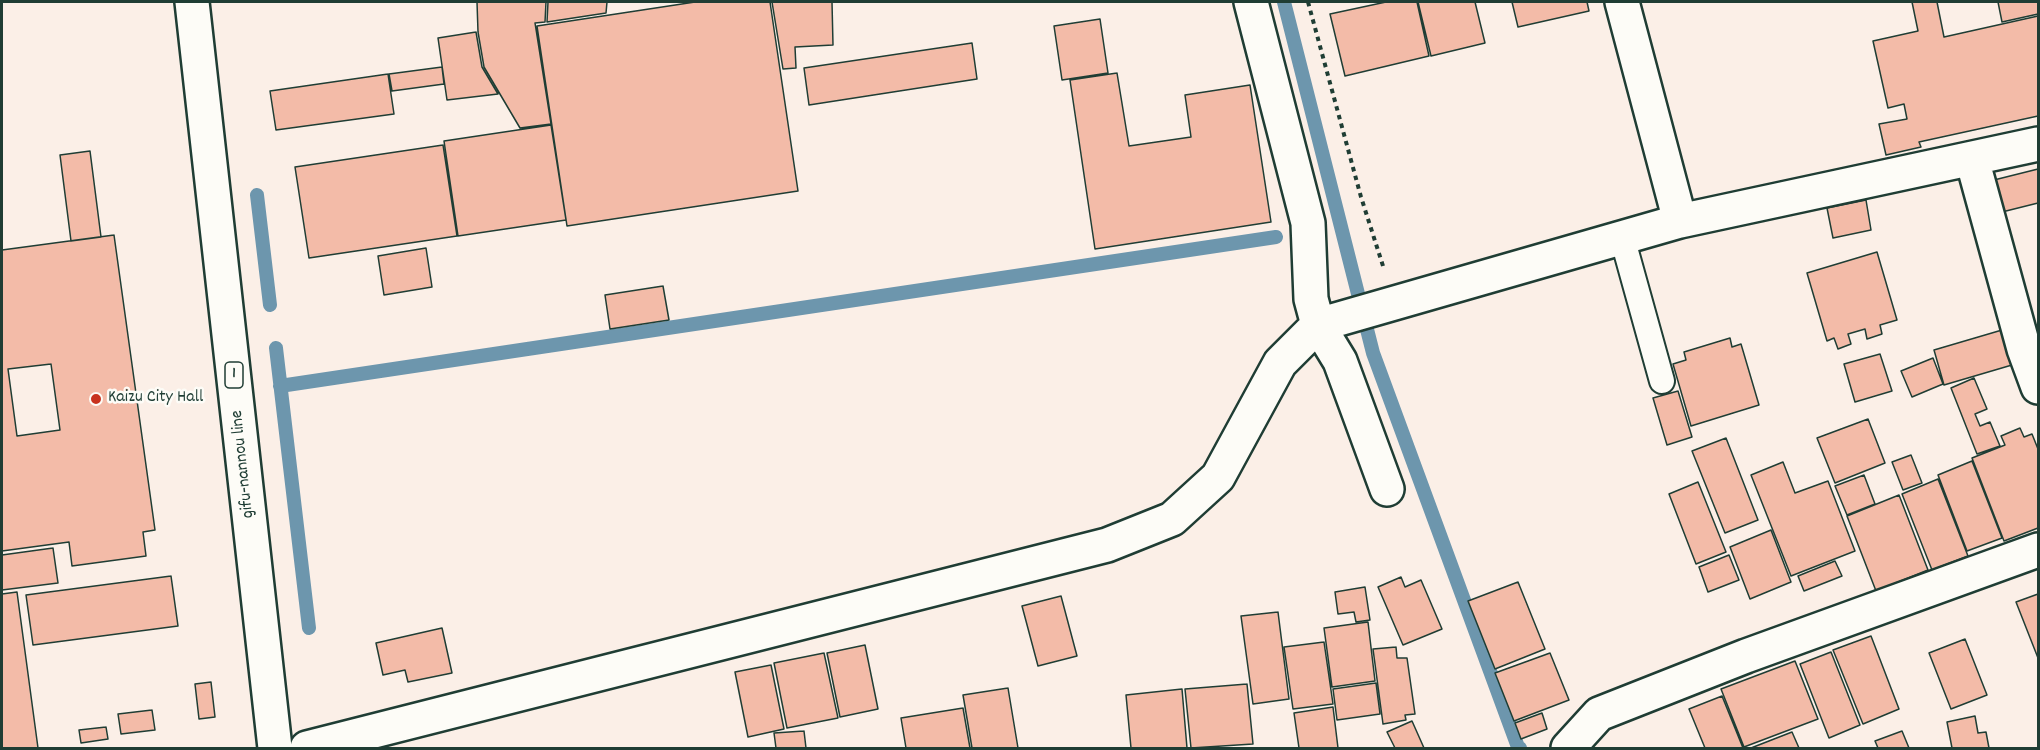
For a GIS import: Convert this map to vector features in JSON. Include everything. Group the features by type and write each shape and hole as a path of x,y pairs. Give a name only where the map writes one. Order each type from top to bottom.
{"street":[{"name":"gifu-nannou line","path":"192,2 275,748"},
{"path":"1251,2 1308,223 1311,298 1329,322 1340,361 1388,489"},
{"path":"1622,2 1680,221"},
{"path":"307,748 1107,545 1172,519 1218,477 1280,363 1329,322 1680,221 2038,144"},
{"path":"1972,159 2024,349 2038,387"},
{"path":"1568,748 1599,714 1746,656 2038,550"}],"lane":[{"path":"1622,237 1662,381"}],"path":[{"path":"1308,2 1361,197 1387,305"}],"building":[{"path":"477,2 546,2 545,22 535,23 551,124 520,128 484,67 478,32"},
{"path":"548,2 607,2 606,13 547,22"},
{"path":"695,2 770,2 798,191 567,226 537,26"},
{"path":"772,2 832,2 833,45 795,47 796,68 783,69"},
{"path":"1386,2 1417,2 1429,56 1345,76 1330,14"},
{"path":"1418,2 1475,2 1485,43 1431,56"},
{"path":"1512,2 1587,2 1589,11 1518,27"},
{"path":"1912,2 1937,2 1944,37 2038,16 2038,116 1919,142 1921,147 1886,155 1879,124 1907,119 1904,104 1888,108 1873,41 1918,31"},
{"path":"1998,2 2038,2 2038,14 2002,22"},
{"path":"1100,19 1108,73 1062,80 1054,26"},
{"path":"476,32 482,67 498,94 447,100 438,38"},
{"path":"972,43 977,79 809,105 804,68"},
{"path":"442,67 444,84 392,91 389,74"},
{"path":"1117,73 1129,146 1191,137 1185,95 1250,85 1271,222 1095,249 1070,80"},
{"path":"388,74 394,114 276,130 270,91"},
{"path":"551,125 566,220 458,236 444,141"},
{"path":"443,145 457,236 309,258 295,167"},
{"path":"90,151 101,237 71,241 60,155"},
{"path":"2038,169 2038,203 2002,212 1994,180"},
{"path":"1866,200 1871,230 1833,238 1827,208"},
{"name":"Kaizu City Hall","path":"114,235 155,530 143,532 146,556 72,566 69,542 2,551 2,250","holes":["51,364 60,430 17,436 8,369"]},
{"path":"426,248 432,287 384,295 378,256"},
{"path":"1877,252 1897,320 1880,325 1882,334 1867,339 1865,329 1848,334 1851,344 1838,349 1834,338 1827,341 1807,273"},
{"path":"663,286 669,320 610,329 605,295"},
{"path":"2002,330 2012,365 1944,385 1934,350"},
{"path":"1730,338 1732,347 1741,344 1759,405 1691,426 1673,364 1686,360 1684,352"},
{"path":"1880,354 1892,391 1855,402 1844,364"},
{"path":"1933,358 1943,384 1912,397 1901,371"},
{"path":"1974,378 1987,409 1975,414 1980,426 1990,422 2000,446 1977,454 1951,388"},
{"path":"1678,391 1692,437 1667,445 1653,398"},
{"path":"1868,419 1885,463 1835,483 1817,438"},
{"path":"2020,428 2024,437 2032,434 2038,449 2038,528 2004,541 1972,458 2005,445 2001,436"},
{"path":"1726,438 1758,520 1725,533 1692,451"},
{"path":"1911,455 1922,483 1903,490 1892,462"},
{"path":"1972,461 2002,538 1967,551 1938,475"},
{"path":"1783,462 1795,493 1828,481 1855,551 1791,576 1751,475"},
{"path":"1864,475 1875,504 1847,515 1835,486"},
{"path":"1938,479 1968,556 1932,570 1902,494"},
{"path":"1698,482 1726,552 1696,564 1669,494"},
{"path":"1899,495 1928,570 1876,591 1847,516"},
{"path":"1771,530 1791,582 1750,599 1730,547"},
{"path":"53,548 58,583 2,590 2,555"},
{"path":"1729,555 1739,580 1708,592 1699,567"},
{"path":"1835,561 1842,576 1804,591 1798,576"},
{"path":"171,576 178,626 33,645 26,595"},
{"path":"1401,577 1405,587 1421,580 1442,629 1403,645 1378,587"},
{"path":"1518,582 1545,649 1495,669 1468,601"},
{"path":"1365,587 1370,620 1356,622 1354,612 1338,614 1335,592"},
{"path":"17,592 38,748 2,748 2,594"},
{"path":"2038,594 2038,658 2016,602"},
{"path":"1061,596 1077,656 1038,666 1022,606"},
{"path":"1278,612 1289,699 1253,704 1241,616"},
{"path":"1368,622 1375,681 1332,687 1324,628"},
{"path":"442,628 452,673 408,682 405,670 383,675 376,643"},
{"path":"1871,636 1899,709 1863,724 1833,650"},
{"path":"1965,639 1987,695 1951,709 1929,653"},
{"path":"1324,642 1333,704 1293,709 1284,647"},
{"path":"865,645 878,709 840,717 827,653"},
{"path":"1396,647 1397,658 1407,658 1415,714 1405,715 1406,720 1383,724 1373,649"},
{"path":"1831,652 1860,725 1829,738 1800,664"},
{"path":"824,653 838,718 787,728 774,663"},
{"path":"1550,653 1569,700 1514,721 1495,673"},
{"path":"1795,661 1818,719 1744,747 1721,689"},
{"path":"771,665 784,729 748,737 735,672"},
{"path":"211,682 215,717 199,719 195,684"},
{"path":"1376,683 1380,714 1337,720 1333,689"},
{"path":"1247,684 1253,744 1191,748 1185,689"},
{"path":"1008,688 1018,748 972,748 963,695"},
{"path":"1182,689 1187,748 1131,748 1126,695"},
{"path":"1722,696 1743,748 1705,748 1689,709"},
{"path":"1333,707 1338,748 1299,748 1294,713"},
{"path":"963,708 970,748 906,748 901,718"},
{"path":"152,710 155,730 121,734 118,714"},
{"path":"1542,713 1547,729 1521,739 1515,723"},
{"path":"1975,716 1978,733 1986,732 1989,748 1952,748 1947,722"},
{"path":"1412,721 1424,748 1395,748 1387,732"},
{"path":"106,727 108,739 81,743 79,730"},
{"path":"804,731 806,748 776,748 774,733"},
{"path":"1902,731 1909,748 1878,748 1875,741"},
{"path":"1792,732 1799,748 1751,748"}],"waterway":[{"path":"1284,2 1373,353 1520,748"},
{"path":"257,195 270,305"},
{"path":"280,386 1276,237"},
{"path":"276,348 309,628"}],"place":[{"name":"Kaizu City Hall","path":"96,399"}]}
